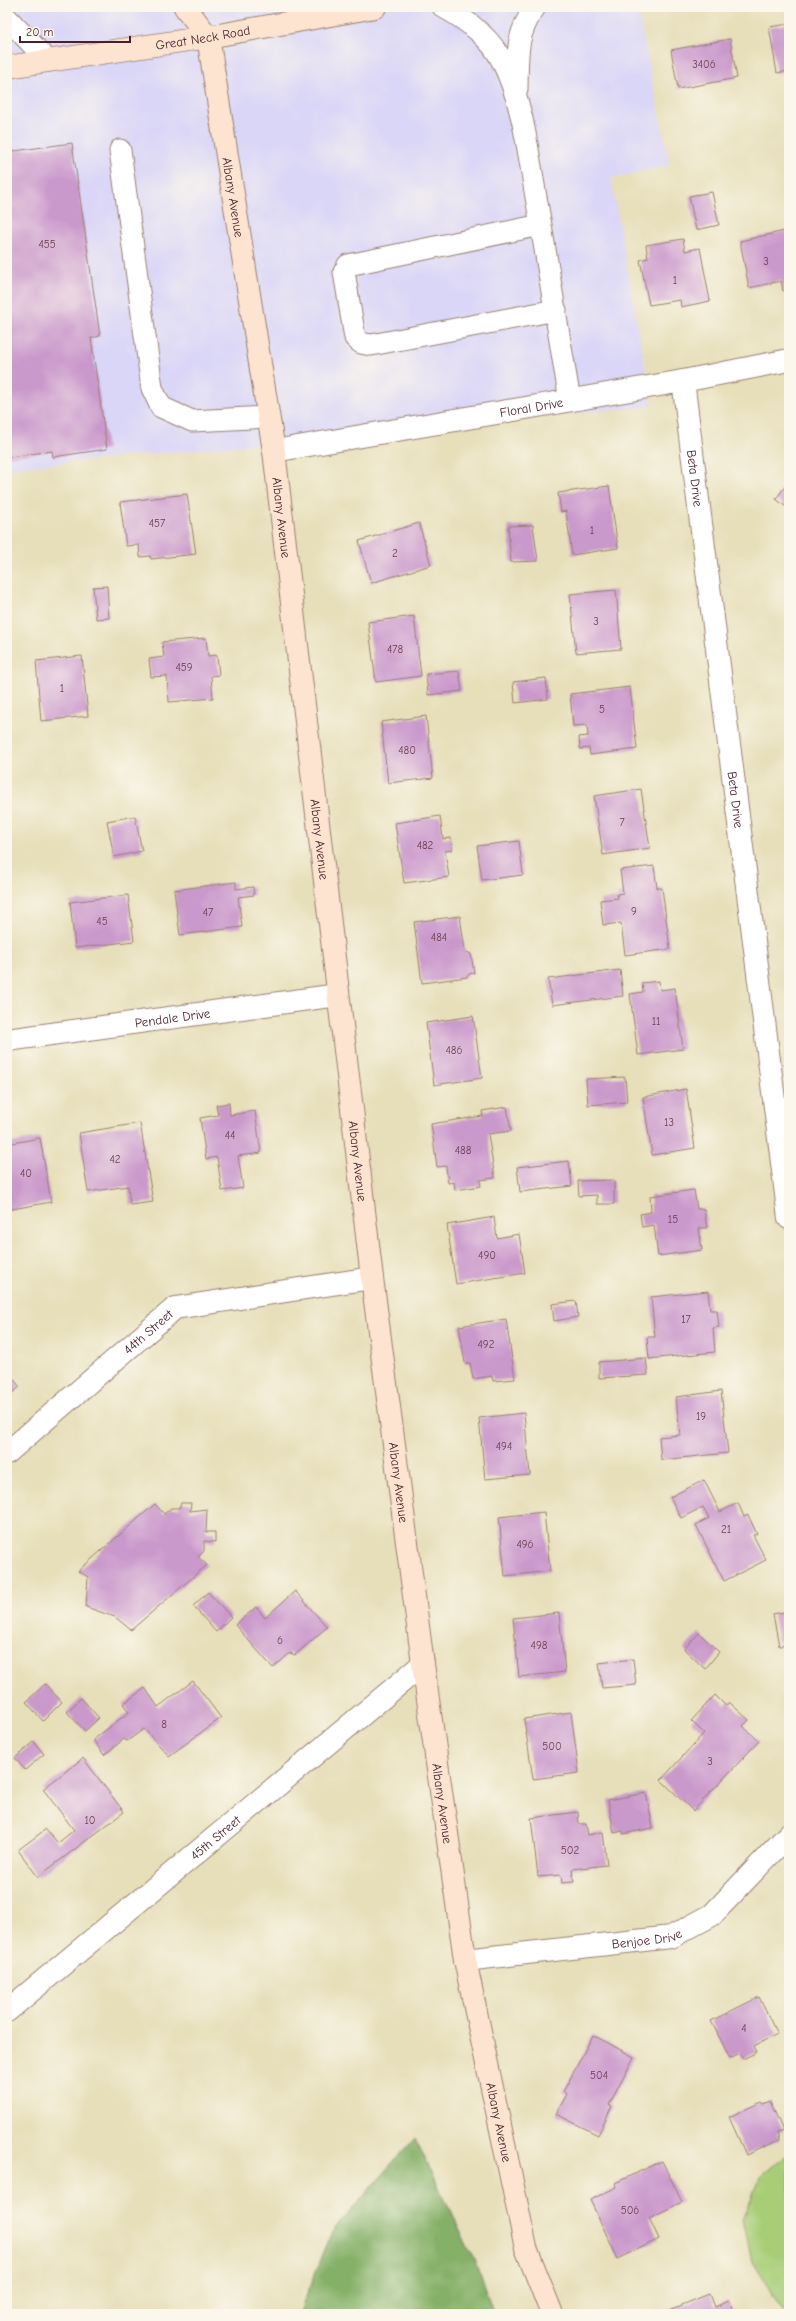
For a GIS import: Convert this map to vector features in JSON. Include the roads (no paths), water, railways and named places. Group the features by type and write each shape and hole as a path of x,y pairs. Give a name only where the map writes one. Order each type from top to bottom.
{"street":[{"name":"Albany Avenue","path":"185,7 208,37 274,451 372,1278 423,1664 465,1960 526,2248 552,2314"},
{"name":"Great Neck Road","path":"7,67 208,37 375,7"},
{"name":"Floral Drive","path":"274,451 683,381 789,360"},
{"name":"Beta Drive","path":"683,381 789,1212"},
{"name":"Pendale Drive","path":"7,1040 338,995"},
{"name":"44th Street","path":"7,1453 176,1308 372,1278"},
{"name":"45th Street","path":"7,2011 423,1664"},
{"name":"Benjoe Drive","path":"465,1960 671,1937 712,1915 789,1834"}],"lane":[{"path":"443,7 459,16 492,46 502,61 516,96 541,225 570,400"},
{"path":"516,96 518,40 524,23 535,7"},
{"path":"7,18 48,61"},
{"path":"120,150 152,388 162,407 192,421 268,418"},
{"path":"541,225 348,265 344,272 346,289 355,338 361,343 371,344 556,310"}]}
